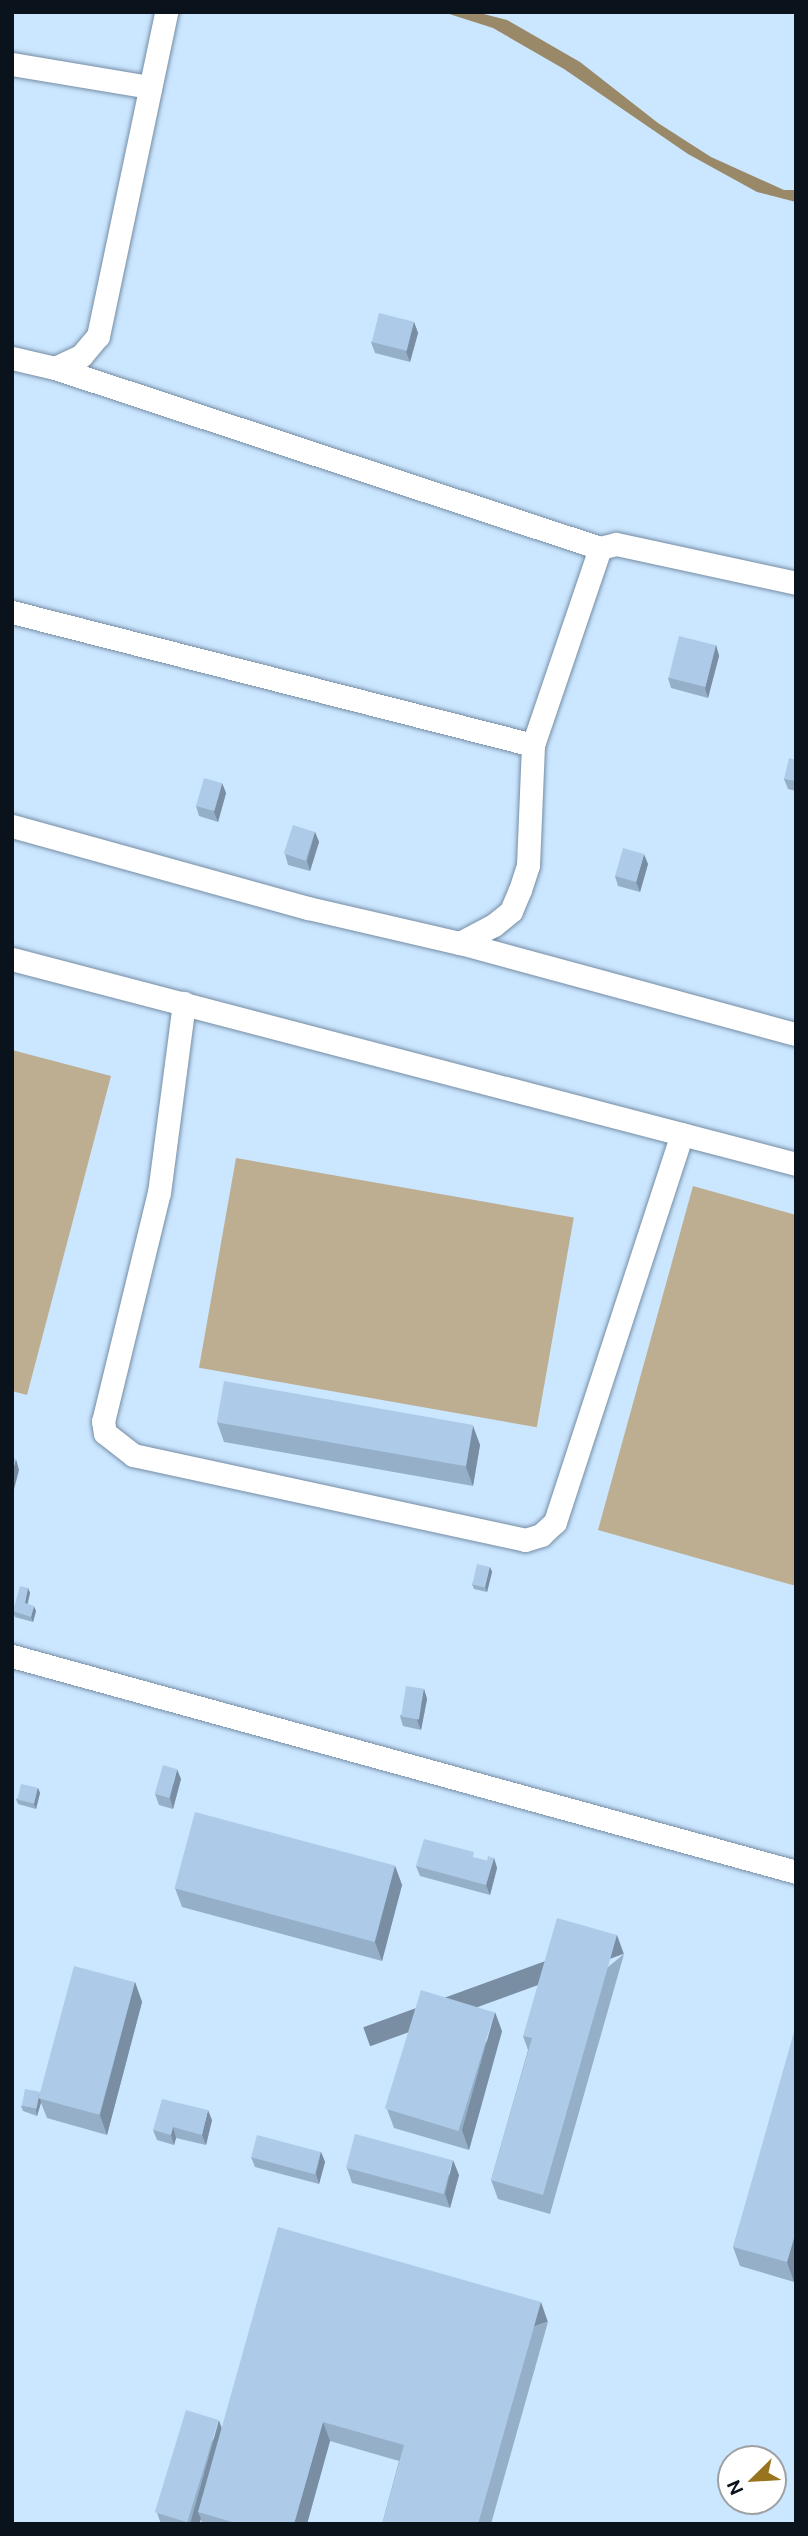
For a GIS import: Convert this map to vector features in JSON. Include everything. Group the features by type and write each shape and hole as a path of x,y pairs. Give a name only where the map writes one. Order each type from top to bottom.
{"street":[{"path":"55,368 81,356 97,336 166,12"},
{"path":"12,64 150,87"},
{"path":"12,358 55,368 600,548 615,544 796,583"},
{"path":"460,943 494,925 511,911 520,890 528,864 533,745 600,548"},
{"path":"12,612 533,745"},
{"path":"12,827 308,908 460,943 796,1034"},
{"path":"12,959 796,1164"},
{"path":"184,1003 159,1192 103,1421 105,1433 133,1455 525,1540 541,1535 555,1522 682,1134"},
{"path":"12,1656 796,1872"}],"shaded area":[{"path":"443,12 476,12 507,20 580,62 658,123 711,157 784,190 796,190 796,202 757,192 688,154 564,69 493,28"},
{"path":"12,1050 111,1076 27,1395 12,1391"},
{"path":"236,1158 574,1218 537,1427 199,1368"},
{"path":"693,1186 796,1215 796,1586 598,1530"}],"building":[{"path":"379,313 414,322 407,351 372,342"},
{"path":"679,636 716,645 705,687 669,678"},
{"path":"789,758 796,760 796,781 784,779"},
{"path":"204,778 222,783 214,811 196,806"},
{"path":"293,825 315,832 306,861 284,854"},
{"path":"623,848 644,854 636,882 615,876"},
{"path":"224,1381 473,1425 466,1466 217,1422"},
{"path":"477,1564 490,1567 485,1587 472,1584"},
{"path":"20,1586 28,1588 25,1603 34,1606 31,1617 13,1611"},
{"path":"406,1686 424,1689 419,1719 401,1717"},
{"path":"163,1765 177,1769 169,1798 155,1794"},
{"path":"21,1784 38,1788 34,1803 17,1800"},
{"path":"195,1812 395,1866 374,1942 175,1888"},
{"path":"424,1839 474,1852 473,1857 487,1861 488,1856 494,1858 486,1885 416,1866"},
{"path":"557,1918 617,1935 543,2195 491,2180 532,2038 523,2036"},
{"path":"74,1966 135,1982 99,2115 39,2098"},
{"path":"421,1990 495,2013 458,2131 385,2109"},
{"path":"794,2032 796,2231 787,2262 733,2247"},
{"path":"25,2089 40,2092 36,2109 22,2106"},
{"path":"162,2099 208,2110 202,2135 173,2127 171,2135 153,2130"},
{"path":"355,2134 453,2160 443,2194 346,2168"},
{"path":"257,2135 321,2152 315,2174 251,2157"},
{"path":"278,2227 541,2302 478,2524 382,2524 404,2445 323,2422 294,2524 239,2524 198,2512"},
{"path":"186,2410 219,2420 187,2522 155,2512"}]}
